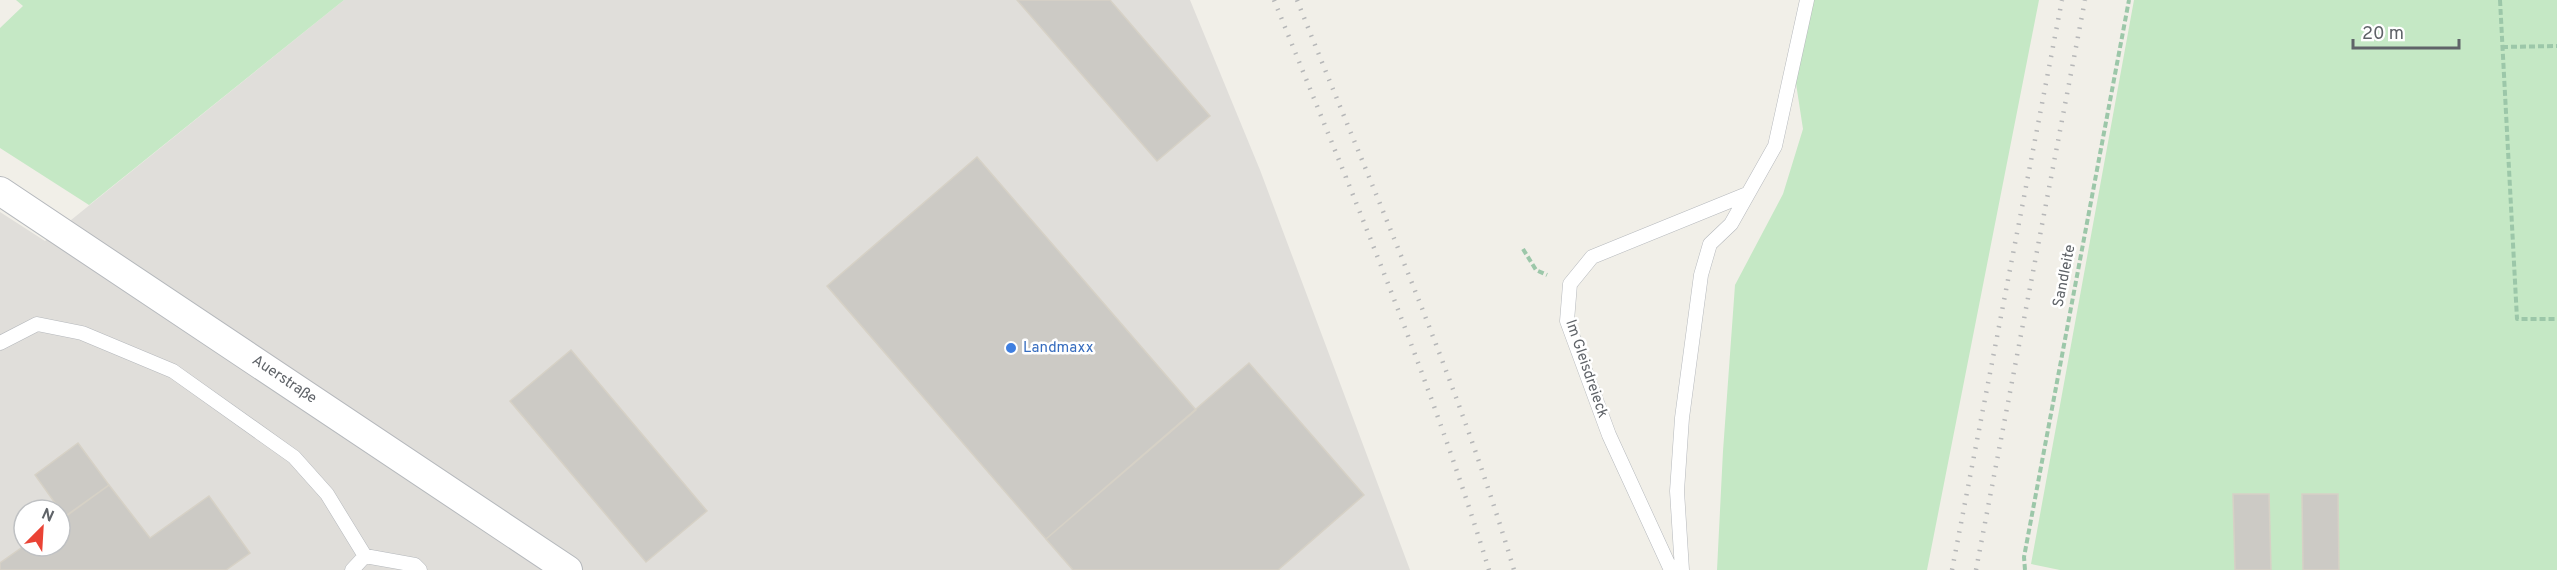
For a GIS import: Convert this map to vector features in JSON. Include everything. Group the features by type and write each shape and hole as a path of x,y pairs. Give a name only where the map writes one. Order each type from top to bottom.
{"street":[{"name":"Auerstraße","path":"0,191 568,570"}],"lane":[{"path":"1682,570 1677,491 1682,418 1701,275 1710,244 1731,224 1775,146 1807,0"},
{"path":"1570,284 1592,257 1747,194"},
{"name":"Im Gleisdreieck","path":"1570,284 1567,321 1609,435 1671,570"},
{"path":"0,343 37,324 82,333 173,371 294,457 327,494 365,555 415,565 420,570"},
{"path":"352,570 365,555"}],"path":[{"name":"Sandleite","path":"2025,570 2024,557 2129,0"},
{"path":"2500,0 2517,319 2557,320"},
{"path":"2502,47 2557,46"},
{"path":"1523,249 1536,270 1570,284"}],"shaded area":[{"path":"344,0 1190,0 1260,170 1410,570 0,570 0,212 45,241"}],"green space":[{"path":"16,0 344,0 89,205 0,148 0,28 23,6"},
{"path":"1807,0 2039,0 1927,570 1717,570 1735,285 1783,194 1803,129 1793,64"},
{"path":"2134,0 2557,0 2557,570 2060,570 2031,564"}],"building":[{"path":"1017,0 1110,0 1210,116 1157,161"},
{"name":"Landmaxx","path":"977,157 1196,410 1046,539 827,286"},
{"path":"571,350 707,511 646,562 510,401"},
{"path":"1249,363 1364,495 1278,570 1073,570 1046,539"},
{"path":"78,443 109,485 72,512 72,498 51,498 35,475"},
{"path":"109,485 150,538 209,496 250,553 226,570 0,570 0,563 12,554 12,558 72,558 72,511"},
{"path":"2233,494 2269,494 2271,570 2235,570"},
{"path":"2302,494 2338,494 2339,570 2303,570"}],"railway":[{"path":"1274,0 1415,354 1466,497 1489,570"},
{"path":"1297,0 1440,354 1491,497 1514,570"},
{"path":"1952,570 2062,0"},
{"path":"1976,570 2085,0"}],"place":[{"name":"Landmaxx","path":"1011,348"}]}
